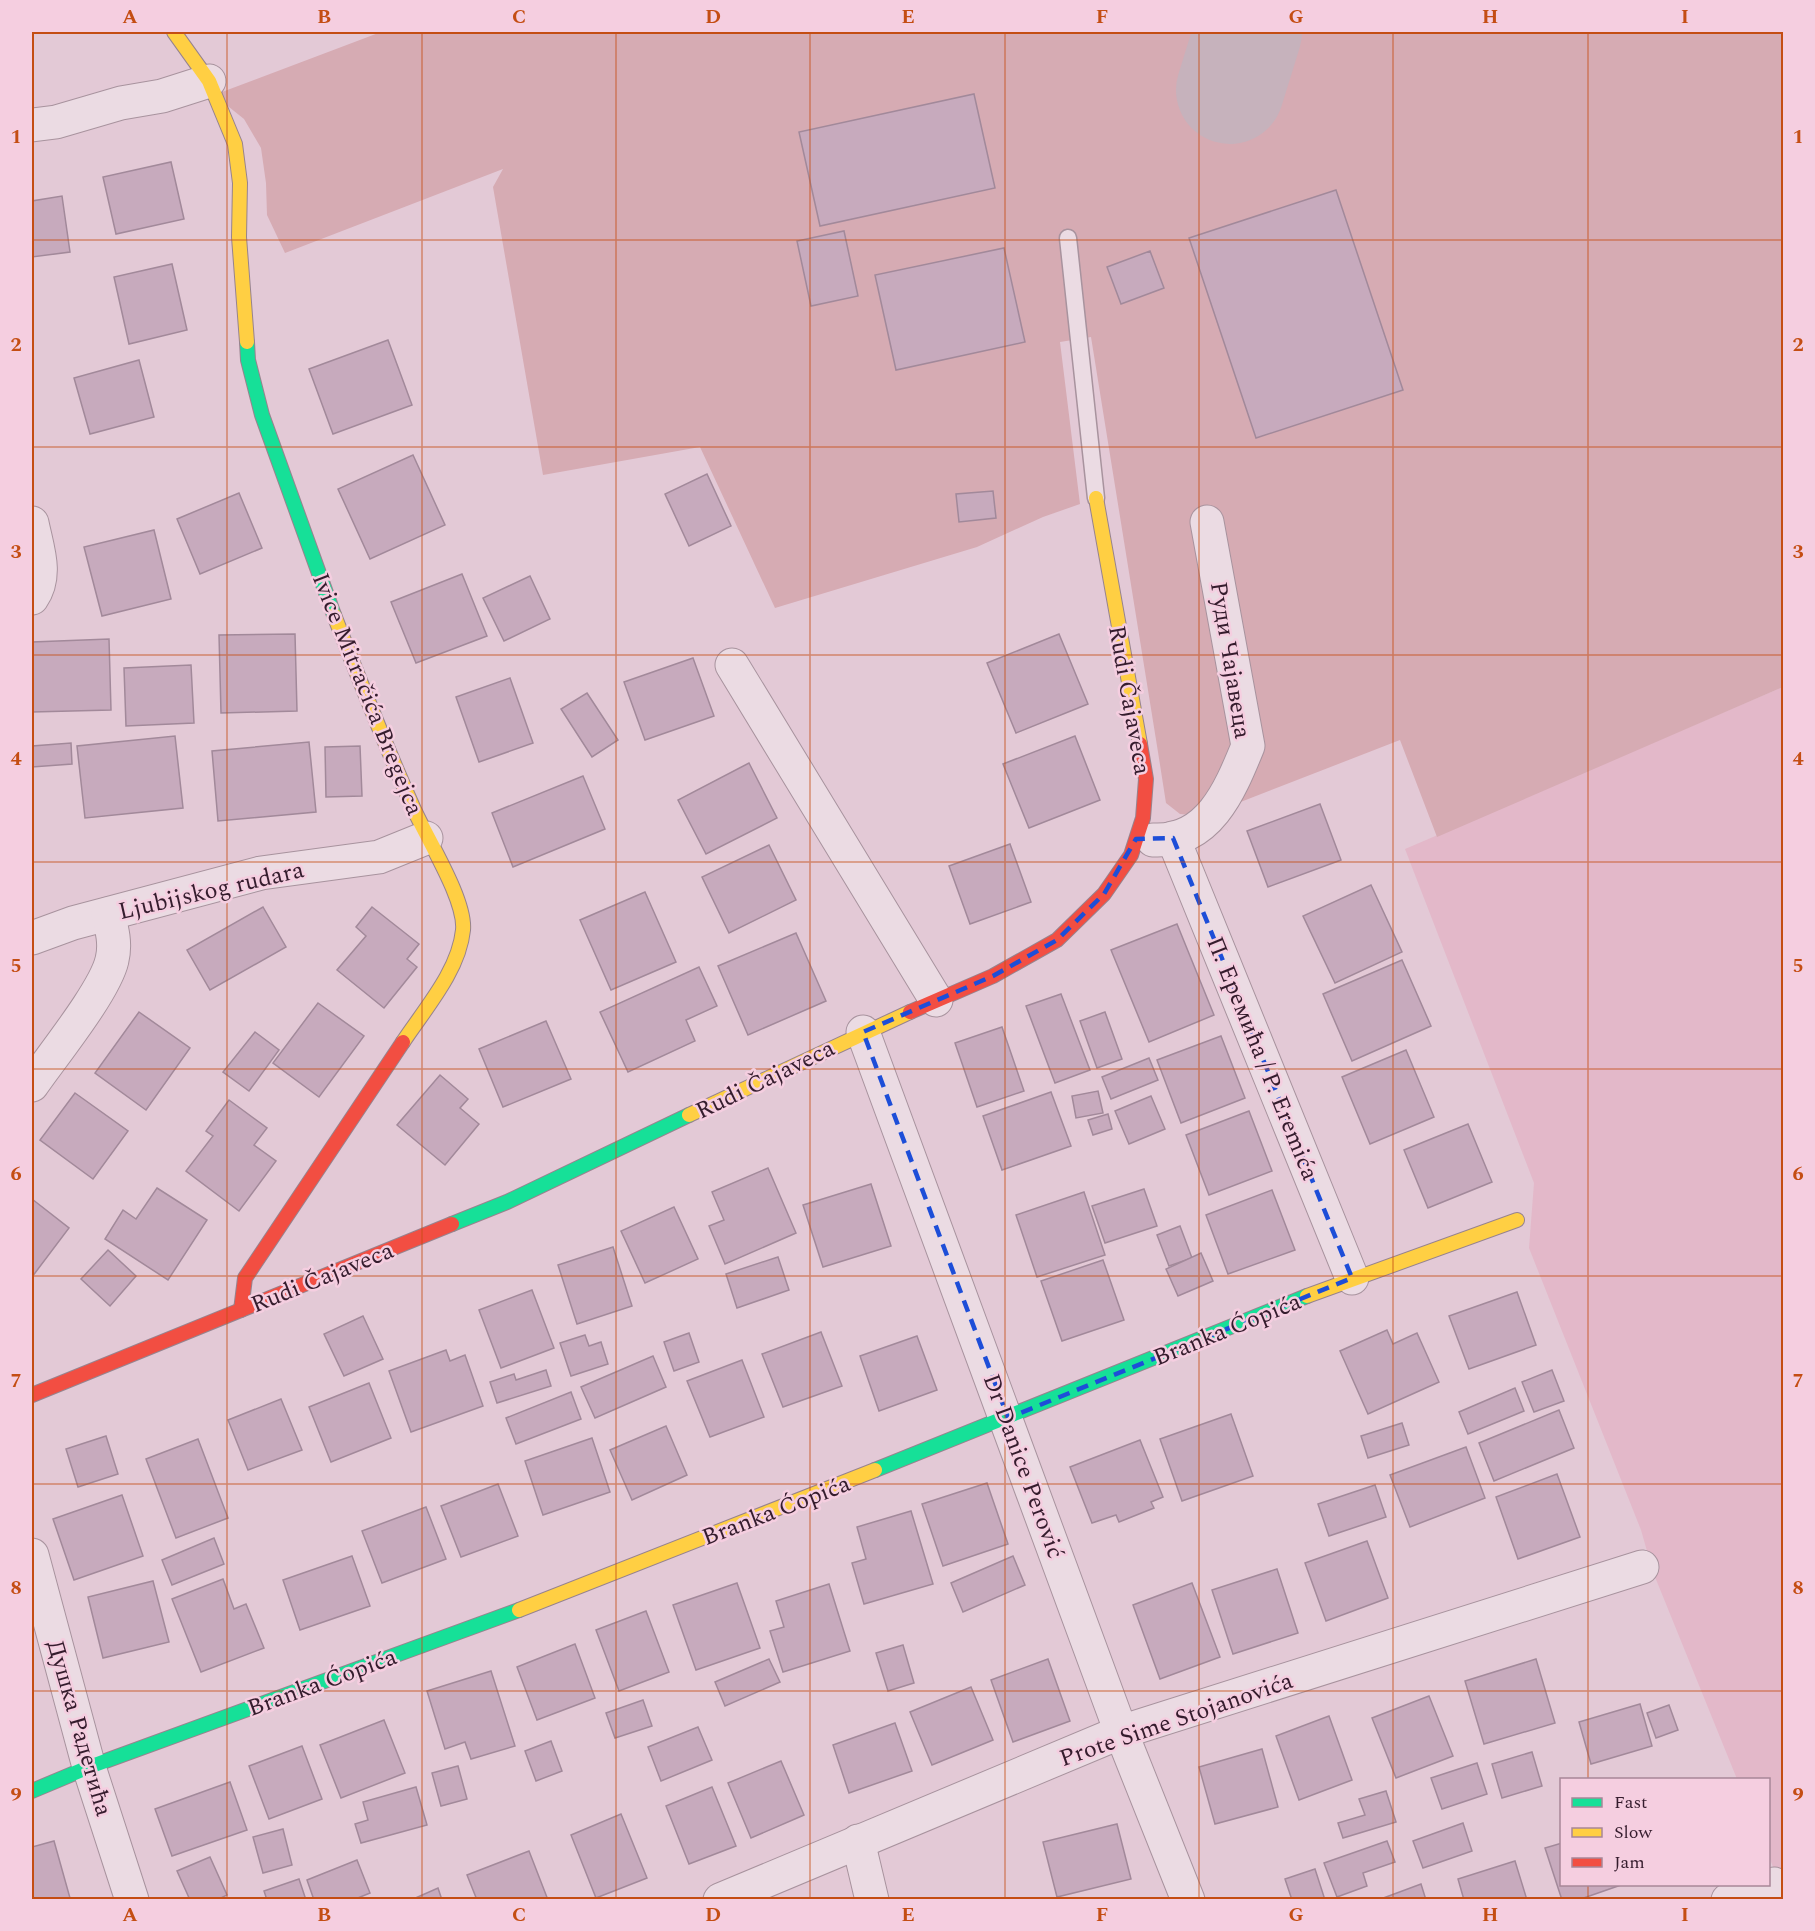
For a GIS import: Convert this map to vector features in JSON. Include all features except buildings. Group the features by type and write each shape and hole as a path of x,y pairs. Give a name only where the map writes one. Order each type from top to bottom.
{"street":[{"name":"Ivice Mitračića Bregejca","path":"174,32 209,81 235,144 240,183 240,237 248,360 262,415 332,610 426,838 460,903 464,930 456,955 440,986 245,1278 241,1294 241,1310"},
{"path":"32,125 56,122 121,103 162,96 209,81"},
{"name":"Rudi Čajaveca","path":"32,1395 507,1202 864,1032 993,976 1057,940 1104,894 1131,855 1143,818 1146,779 1096,498"},
{"name":"Руди Чајавеца","path":"1136,839 1189,835 1211,816 1235,778 1248,746 1245,719 1207,522"},
{"path":"32,523 42,566 36,592 32,598"},
{"path":"732,665 936,1000"},
{"name":"Ljubijskog rudara","path":"32,938 108,914 261,873 379,857 426,838"},
{"name":"П. Еремића / P. Eremića","path":"1173,838 1352,1278"},
{"path":"32,1085 103,982 112,960 114,938 108,914"},
{"name":"Dr Danice Perović","path":"864,1032 1008,1418 1121,1732 1188,1899"},
{"name":"Branka Ćopića","path":"32,1791 89,1767 536,1604 1008,1418 1352,1278 1517,1220"},
{"name":"Душка Радетића","path":"32,1555 89,1767 132,1899"},
{"name":"Prote Sime Stojanovića","path":"720,1899 1121,1732 1642,1567"},
{"path":"858,1841 872,1899"},
{"path":"1770,1885 1774,1884"},
{"path":"1728,1899 1768,1886"}],"lane":[{"path":"1068,238 1096,498"}],"highlighted area":[{"path":"1173,838 1352,1278 1008,1418 863,1032 993,976 1057,940 1104,894 1136,839"}],"shaded area":[{"path":"381,32 1783,32 1783,687 1437,837 1400,740 1238,803 1190,815 1180,814 1166,803 1091,337 1060,342 1080,504 1043,517 977,547 775,608 700,447 543,475 493,187 503,169 285,253 267,215 266,183 261,148 244,119 214,95"},
{"path":"1783,687 1783,1895 1770,1859 1770,1778 1737,1778 1653,1572 1641,1530 1529,1248 1534,1183 1405,849"}],"taxiway":[{"path":"1230,90 1248,32"}],"traffic: fast":[{"path":"247,342 248,360 262,415 334,615"},
{"path":"452,1224 507,1202 689,1115"},
{"path":"875,1470 1307,1296"},
{"path":"32,1791 89,1767 519,1610"}],"traffic: slow":[{"path":"174,32 209,81 235,144 240,183 239,237 247,342"},
{"path":"1096,498 1140,744"},
{"path":"334,615 418,818 452,885 462,917 463,930 460,945 448,975 403,1042"},
{"path":"689,1115 910,1012"},
{"path":"1307,1296 1517,1220"},
{"path":"519,1610 875,1470"}],"traffic: jam":[{"path":"910,1012 993,976 1057,940 1104,894 1131,855 1143,818 1146,779 1140,744"},
{"path":"241,1310 245,1278 403,1042"},
{"path":"32,1395 452,1224"}]}
